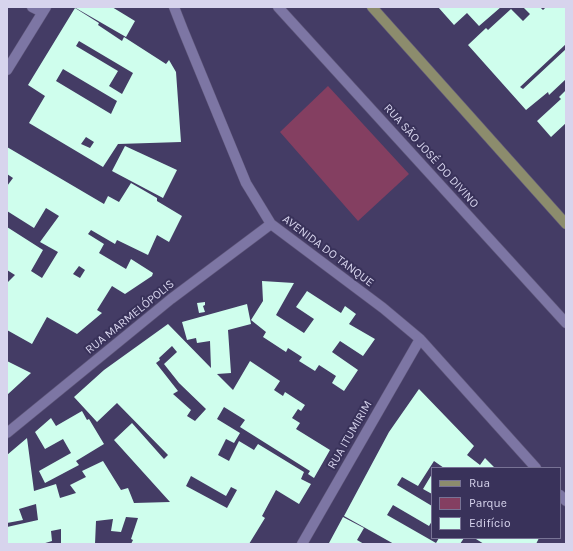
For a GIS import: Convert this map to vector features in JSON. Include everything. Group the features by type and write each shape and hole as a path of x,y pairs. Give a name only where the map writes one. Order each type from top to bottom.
{"main road":[{"path":"372,7 566,224"}],"street":[{"path":"7,70 44,10 32,7"},
{"name":"AVENIDA DO TANQUE","path":"174,7 182,30 246,183 271,224 383,308 420,339 535,467"},
{"name":"RUA SÃO JOSÉ DO DIVINO","path":"278,7 566,323"},
{"name":"RUA MARMELÓPOLIS","path":"7,432 171,299 271,224"},
{"name":"RUA ITUMIRIM","path":"302,544 420,339"}],"green space":[{"path":"328,86 409,174 358,221 280,132"}],"building":[{"path":"74,7 112,7 135,21 126,37"},
{"path":"438,7 501,7 479,26 467,13 454,25"},
{"path":"523,7 540,7 543,10 546,7 566,7 566,44 520,87 523,89 566,49 566,79 549,95 548,92 526,110 468,45 486,28 488,30 511,9 523,21 530,14"},
{"path":"75,8 99,23 98,25 122,41 124,37 166,64 169,60 176,72 181,142 118,144 103,167 29,123 45,96 28,85","holes":["79,41 133,73 122,94 109,86 118,71 76,46","63,69 117,101 111,114 56,81","86,137 94,142 90,148 81,144"]},
{"path":"566,90 566,123 551,137 537,121 561,99 559,97"},
{"path":"125,146 177,170 163,198 112,171"},
{"path":"7,147 104,204 108,196 119,202 131,183 157,198 157,201 182,216 169,242 157,235 148,255 117,240 115,244 91,230 88,234 104,244 99,253 126,269 131,259 153,273 152,276 125,294 112,286 97,310 102,313 77,334 47,317 32,344 7,330 7,283 15,275 7,270 7,227 43,250 31,271 42,278 58,252 40,242 59,216 46,208 34,228 7,211 7,186 13,178 7,174","holes":["79,266 85,270 80,278 73,274"]},
{"path":"262,281 294,283 276,315 304,333 314,319 296,307 307,291 341,313 345,306 356,314 349,324 375,339 363,356 340,341 332,352 358,370 344,391 332,383 336,376 319,365 315,371 299,361 302,357 288,348 286,352 263,337 266,332 251,320 263,301"},
{"path":"205,302 205,305 203,306 205,312 199,313 197,303"},
{"path":"247,304 251,324 228,330 231,373 217,374 233,390 250,361 280,381 274,390 283,396 285,392 305,405 301,411 298,409 292,418 300,423 296,429 330,450 314,478 308,474 310,471 240,427 245,420 224,407 217,419 240,433 234,443 226,439 218,455 229,461 239,441 254,450 258,444 304,472 301,479 311,484 299,504 276,490 262,516 265,518 249,544 131,544 133,540 131,539 138,518 126,517 121,532 111,531 113,519 96,521 95,544 61,544 61,529 51,531 52,541 42,544 7,544 7,527 38,520 36,504 19,509 23,520 7,523 7,455 27,438 34,491 56,484 60,498 76,493 70,485 86,477 82,471 103,461 121,490 128,488 134,503 170,502 114,440 132,423 164,459 168,455 117,403 97,422 74,397 104,370 168,324 211,368 210,341 197,343 196,338 187,340 182,322","holes":["172,346 177,352 164,364 179,383 206,409 195,421 187,416 191,410 173,394 178,391 156,363 160,360 159,358","191,476 226,496 231,487 237,490 227,508 186,486"]},
{"path":"7,361 31,373 7,395"},
{"path":"419,389 474,446 467,455 480,465 485,458 494,467 443,467 434,461 418,486 402,477 397,485 431,505 431,523 429,526 393,505 387,515 436,543 438,539 463,539 460,544 394,544 344,516 389,432"},
{"path":"82,411 87,420 89,419 104,444 76,461 79,465 45,483 39,471 71,453 63,439 45,449 35,432 51,418 56,426"},
{"path":"431,476 431,493 423,489"},
{"path":"343,517 364,528 357,540 364,544 329,543"},
{"path":"476,539 538,539 536,544 484,544"}]}
